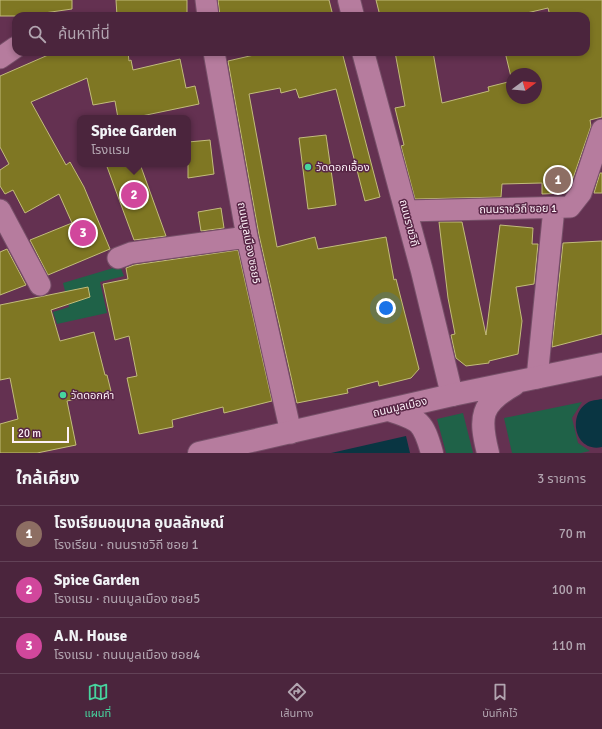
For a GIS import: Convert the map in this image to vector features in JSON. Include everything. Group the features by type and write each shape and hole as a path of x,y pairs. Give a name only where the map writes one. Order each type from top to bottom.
{"main road":[{"path":"349,0 352,12"},
{"name":"ถนนราชวิถี","path":"364,56 406,211 452,395"},
{"name":"ถนนมูลเมือง","path":"199,453 452,395 602,364"},
{"path":"488,453 482,430 483,413 497,394 528,380"},
{"path":"389,410 411,417 425,430 432,453"}],"street":[{"path":"206,0 208,12"},
{"path":"0,58 12,50"},
{"name":"ถนนมูลเมือง ซอย5","path":"215,56 247,237 291,433"},
{"name":"ถนนราชวิถี ซอย 1","path":"406,211 570,207 581,193 602,130"},
{"path":"528,380 554,208"},
{"path":"0,210 40,285"},
{"path":"118,258 131,253 247,237"}],"green space":[{"path":"120,266 124,276 100,282 107,313 57,324 53,312 69,307 63,283"},
{"path":"582,402 572,418 578,443 590,451 581,453 512,453 504,418"},
{"path":"463,413 473,453 446,453 437,419"}],"water":[{"path":"602,399 602,447 593,447 585,444 580,439 577,432 577,416 587,403"},
{"path":"406,436 410,453 331,453"}],"building":[{"path":"0,0 72,0 72,9 51,12 12,12 12,16 0,16"},
{"path":"116,0 187,0 187,12 117,12"},
{"path":"218,0 329,0 332,12 220,12"},
{"path":"376,0 602,0 602,117 590,120 591,126 570,187 565,193 542,194 542,183 502,184 501,197 415,199 401,146 404,145 395,108 405,106 396,56 434,56 442,103 489,91 488,87 506,82 506,104 542,104 542,68 509,68 506,56 590,56 590,12 549,12 548,8 531,12 379,12"},
{"path":"46,56 128,56 133,70 180,59 186,88 195,86 199,104 146,115 117,115 115,101 93,105 87,78 31,102 66,165 70,162 84,187 110,249 48,275 30,240 72,223 59,194 25,213 13,190 5,194 0,186 0,170 9,164 0,147 0,76"},
{"path":"250,56 343,56 380,197 365,201 336,89 299,98 296,89 281,93 280,88 249,94 277,247 315,237 318,249 386,237 394,280 396,279 419,369 411,378 379,386 378,381 347,389 348,393 297,403 259,235 228,61"},
{"path":"326,135 336,205 308,209 299,138"},
{"path":"210,140 214,174 188,178 188,167 191,167 191,142"},
{"path":"107,167 141,167 166,236 134,240"},
{"path":"600,173 602,173 602,193 594,193"},
{"path":"221,208 224,228 201,231 198,212"},
{"path":"439,222 462,222 486,335 500,225 533,228 532,244 538,244 534,284 516,287 522,321 518,354 489,361 489,363 466,366 456,358 451,335 455,334 448,298"},
{"path":"602,241 602,334 552,347 563,243"},
{"path":"7,249 26,285 0,295 0,252"},
{"path":"238,250 272,401 224,413 223,407 172,420 173,427 139,434 127,378 137,376 129,336 115,340 103,284 128,279 126,268 134,265"},
{"name":"วัดดอกคำ","path":"88,287 90,297 51,310 60,341 94,332 105,375 107,375 111,391 67,401 76,445 37,453 0,453 0,424 18,419 10,378 0,380 0,305"}],"place":[{"name":"วัดดอกเอื้อง","path":"308,167"},
{"name":"โรงเรียนอนุบาล อุบลลักษณ์","path":"558,180"},
{"name":"Spice Garden","path":"134,195"},
{"name":"A.N. House","path":"83,233"},
{"name":"วัดดอกคำ","path":"63,395"}]}
